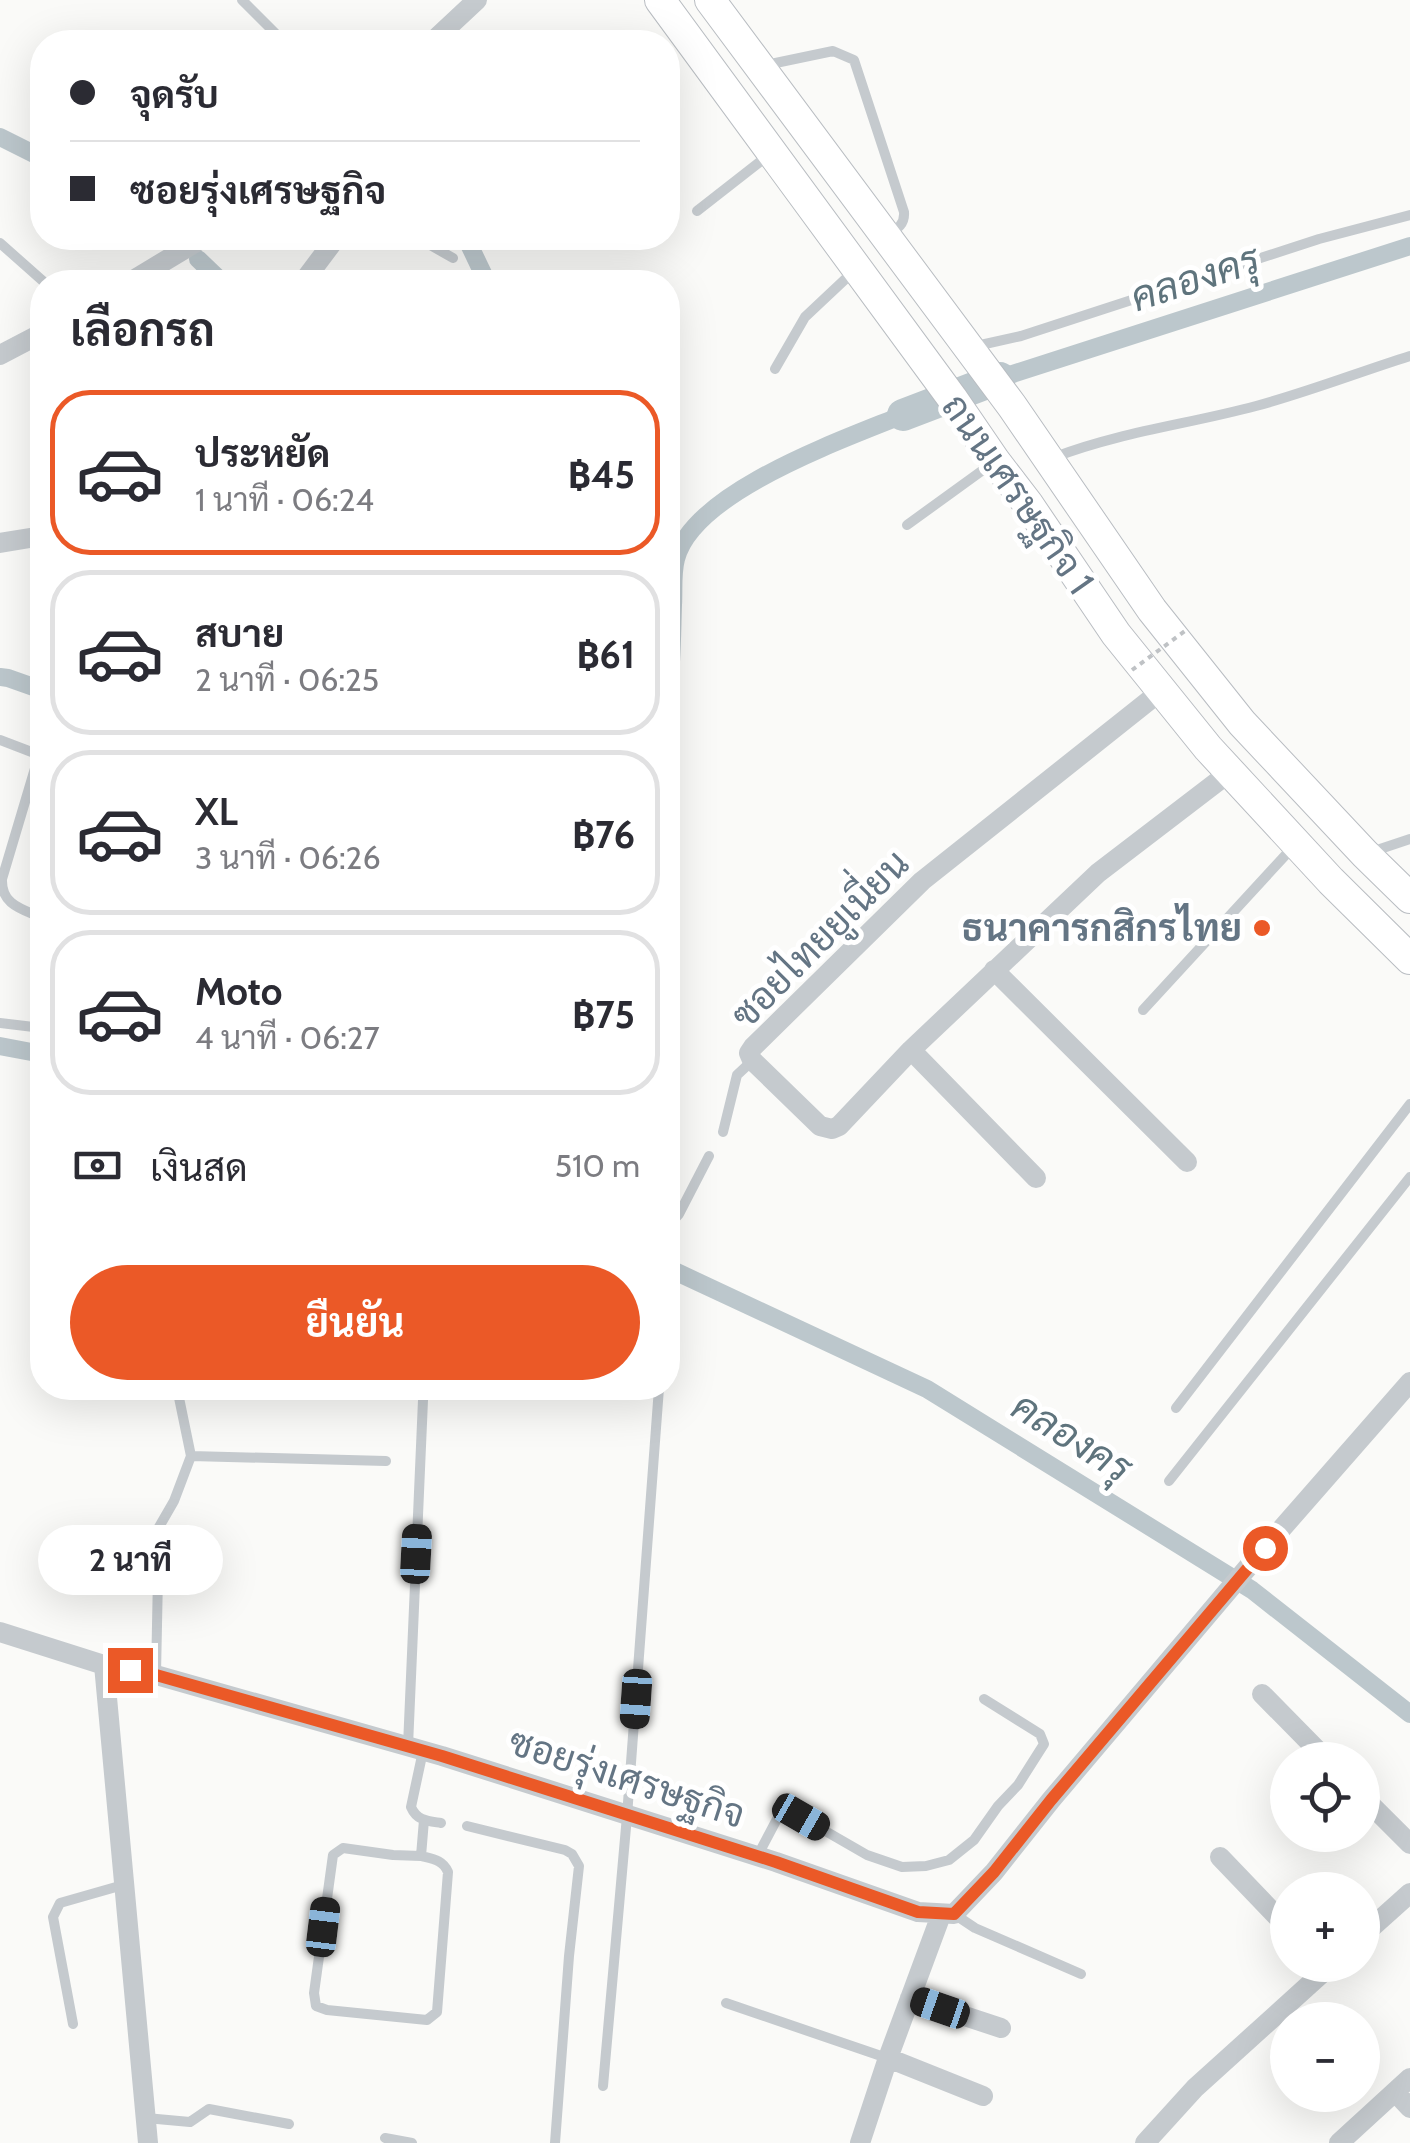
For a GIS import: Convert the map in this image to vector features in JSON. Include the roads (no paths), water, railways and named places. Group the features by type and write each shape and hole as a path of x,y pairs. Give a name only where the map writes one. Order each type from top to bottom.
{"main road":[{"name":"ถนนเศรษฐกิจ 1","path":"660,0 1028,504 1116,634 1230,772 1410,958"},
{"name":"ถนนเศรษฐกิจ 1","path":"710,0 1006,399 1152,610 1232,710 1410,898"}],"street":[{"path":"445,30 477,0"},
{"path":"452,30 454,21"},
{"path":"150,270 183,250"},
{"path":"0,355 30,340"},
{"path":"0,543 30,538"},
{"name":"ซอยไทยยูเนี่ยน","path":"1161,690 922,881 752,1047 748,1053 752,1060 820,1126 839,1126 911,1050 1098,873 1230,772"},
{"path":"994,970 1187,1162"},
{"path":"911,1050 1036,1178"},
{"path":"860,2143 910,1998 947,1915 994,1872 1225,1594 1410,1382"},
{"name":"ซอยรุ่งเศรษฐกิจ","path":"0,1632 104,1665 156,1675 416,1749 758,1856 918,1912 947,1915"},
{"path":"104,1665 148,2143"},
{"path":"1262,1694 1309,1742"},
{"path":"1380,1814 1410,1844"},
{"path":"1220,1857 1270,1909"},
{"path":"1380,1920 1410,1893"},
{"path":"1145,2143 1194,2088 1310,1982"},
{"path":"910,1998 1001,2028"},
{"path":"888,2058 983,2096"},
{"path":"1339,2143 1402,2085 1410,2108"}],"lane":[{"path":"242,0 272,30"},
{"path":"760,66 833,51 854,60 904,212 899,228 884,236"},
{"path":"697,210 771,153"},
{"path":"970,351 1319,239 1410,215"},
{"path":"0,243 30,270"},
{"path":"440,250 454,258"},
{"path":"775,370 805,317 856,270"},
{"path":"1049,460 1096,444 1259,406 1410,356"},
{"path":"907,524 995,462"},
{"path":"0,740 30,751"},
{"path":"30,790 2,880 2,892 8,903 30,913"},
{"path":"1365,854 1410,839"},
{"path":"1143,1010 1296,843"},
{"path":"0,1023 30,1027"},
{"path":"724,1132 736,1076 752,1060"},
{"path":"1176,1408 1410,1104"},
{"path":"680,1212 710,1156"},
{"path":"1169,1480 1410,1177"},
{"path":"156,1675 159,1527 191,1456 179,1400"},
{"path":"423,1400 416,1749 411,1808 414,1816 442,1823"},
{"path":"603,2086 659,1400"},
{"path":"191,1456 386,1461"},
{"path":"758,1856 777,1820 786,1815 801,1817 867,1855 902,1868 949,1860 974,1840 1018,1785 1044,1744 1040,1734 984,1699"},
{"path":"421,1856 424,1820"},
{"path":"467,1826 565,1850 579,1866 555,2143"},
{"path":"343,1848 421,1856 438,1860 448,1872 437,2012 427,2020 316,2006 314,1992 333,1855 343,1848"},
{"path":"73,2024 53,1917 60,1903 124,1885"},
{"path":"947,1915 1081,1974"},
{"path":"726,2003 888,2058"},
{"path":"146,2118 190,2122 209,2109 290,2124"},
{"path":"384,2138 412,2143"}],"waterway":[{"path":"0,137 30,152"},
{"name":"คลองครุ","path":"1000,378 1410,246"},
{"path":"472,250 481,270"},
{"path":"198,259 209,270"},
{"path":"903,415 1000,378"},
{"name":"คลองครุ","path":"680,551 688,535 710,512 739,491 809,454 903,415"},
{"name":"คลองครุ","path":"0,677 30,686"},
{"name":"คลองครุ","path":"0,1046 30,1052"},
{"name":"คลองครุ","path":"680,1274 927,1389 1252,1590 1410,1714"}],"place":[{"name":"ธนาคารกสิกรไทย","path":"1262,928"}]}
